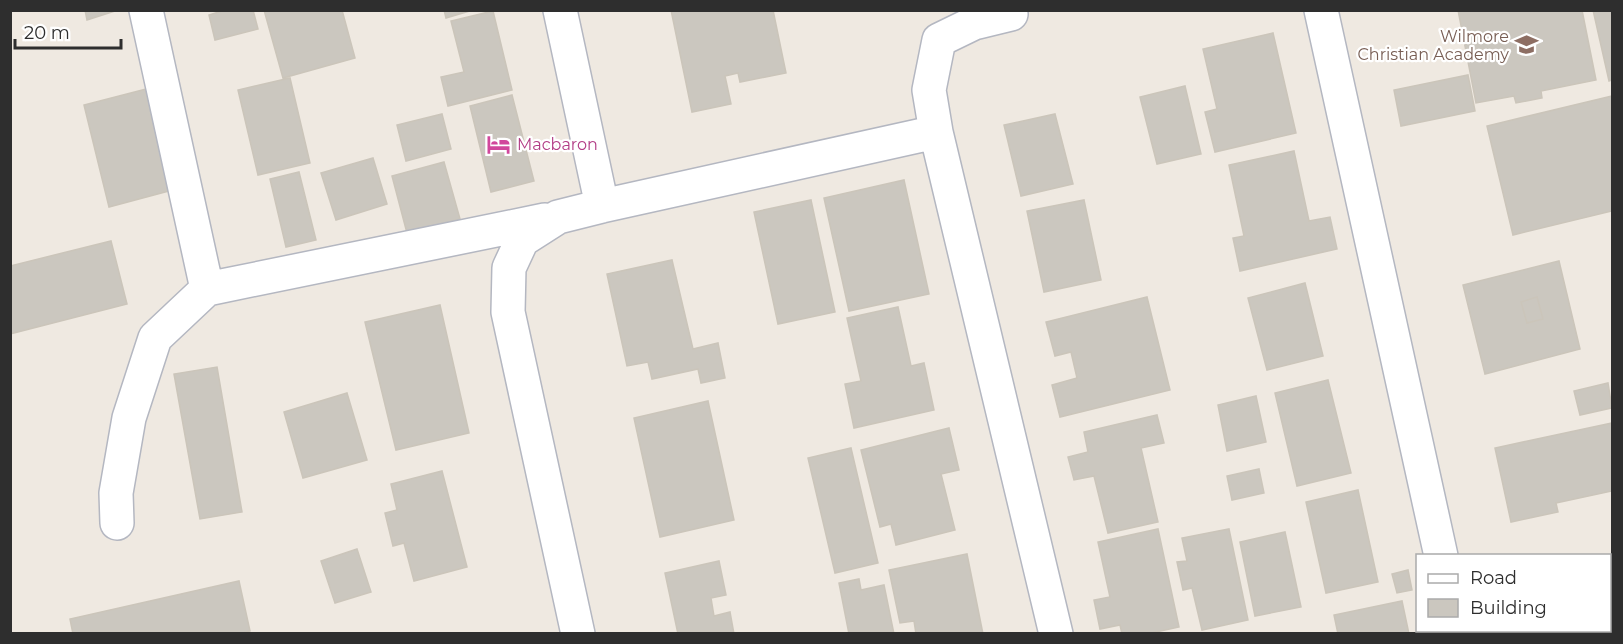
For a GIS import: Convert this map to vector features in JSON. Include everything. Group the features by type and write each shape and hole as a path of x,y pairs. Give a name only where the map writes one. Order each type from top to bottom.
{"street":[{"path":"146,10 207,289"},
{"path":"560,10 602,206"},
{"path":"1321,10 1441,554"},
{"path":"1016,12 974,23 939,40 929,90 936,132 1056,633"},
{"path":"117,522 116,493 129,418 155,338 207,289 558,217 936,132"},
{"path":"558,217 522,240 509,267 507,312 578,633"}],"building":[{"path":"85,10 118,10 87,20"},
{"path":"225,10 253,10 258,29 215,40 209,15"},
{"path":"264,10 342,10 355,58 283,78"},
{"path":"444,10 473,10 446,18"},
{"path":"671,10 773,10 786,73 740,82 738,73 725,76 731,104 692,112"},
{"name":"Wilmore Christian Academy","path":"1458,10 1582,10 1596,80 1541,91 1542,98 1516,103 1514,96 1476,103"},
{"path":"1593,10 1612,10 1612,80 1609,81"},
{"path":"493,11 512,90 448,106 441,77 464,72 451,21"},
{"path":"1273,33 1296,133 1215,152 1205,112 1217,109 1203,49"},
{"path":"1468,75 1475,111 1401,126 1394,90"},
{"path":"290,78 310,163 258,175 238,90"},
{"path":"158,86 184,187 109,207 84,105"},
{"path":"1185,86 1201,154 1157,164 1140,97"},
{"path":"512,95 534,181 491,192 470,106"},
{"path":"1612,96 1612,211 1513,235 1487,126"},
{"path":"442,114 451,149 406,161 397,125"},
{"path":"1055,114 1073,184 1021,196 1004,125"},
{"path":"1294,151 1309,221 1330,217 1337,249 1240,271 1233,238 1244,236 1229,165"},
{"path":"373,158 387,204 336,220 321,173"},
{"path":"444,162 460,219 407,233 392,176"},
{"path":"299,172 316,240 286,247 270,179"},
{"path":"904,180 929,294 849,311 824,198"},
{"path":"811,200 835,312 778,324 754,212"},
{"path":"1084,200 1101,280 1044,292 1027,211"},
{"path":"111,241 127,304 10,334 10,266"},
{"path":"672,260 693,349 718,343 725,378 701,383 698,369 652,379 648,362 627,366 607,274"},
{"path":"1559,261 1580,349 1485,374 1463,285","holes":["1537,297 1543,319 1527,323 1521,302"]},
{"path":"1305,283 1323,356 1267,370 1248,298"},
{"path":"1147,297 1170,390 1060,417 1052,385 1077,378 1071,352 1055,356 1046,322"},
{"path":"1537,297 1543,319 1527,323 1521,302"},
{"path":"440,305 469,433 396,450 365,322"},
{"path":"898,307 911,366 924,363 934,410 854,428 845,384 861,381 847,318"},
{"path":"217,367 242,512 200,519 174,374"},
{"path":"1328,380 1351,473 1297,486 1275,393"},
{"path":"1608,383 1612,408 1580,415 1574,391"},
{"path":"347,393 367,460 303,478 284,412"},
{"path":"1256,396 1266,442 1227,451 1218,405"},
{"path":"708,401 734,520 660,537 634,418"},
{"path":"1157,415 1164,443 1141,448 1158,522 1108,533 1094,476 1074,480 1068,457 1088,452 1084,432"},
{"path":"1612,423 1612,491 1556,503 1558,512 1511,522 1495,448"},
{"path":"949,428 959,470 941,474 955,530 896,545 891,524 880,527 861,450"},
{"path":"851,448 878,563 835,573 808,458"},
{"path":"1259,469 1264,493 1232,500 1227,476"},
{"path":"442,471 467,567 414,581 404,543 393,546 385,513 397,510 391,484"},
{"path":"1358,490 1378,582 1326,593 1306,502"},
{"path":"1158,529 1179,627 1147,634 1122,634 1120,625 1100,629 1094,600 1110,597 1098,542"},
{"path":"1229,529 1248,620 1202,630 1192,588 1183,590 1177,562 1187,561 1182,538"},
{"path":"1285,532 1301,607 1255,616 1240,542"},
{"path":"357,549 371,592 335,603 321,561"},
{"path":"967,554 983,634 916,634 914,621 900,623 889,570"},
{"path":"719,561 726,595 711,598 714,616 730,612 734,634 678,634 665,573"},
{"path":"1408,570 1412,590 1397,593 1392,574"},
{"path":"859,579 861,590 884,585 894,634 849,634 839,583"},
{"path":"239,581 250,631 240,634 73,634 70,619"},
{"path":"1611,592 1612,634 1597,634 1596,632 1611,632"},
{"path":"1402,601 1409,634 1338,634 1334,615"}],"place":[{"name":"Wilmore Christian Academy","path":"1527,45"},
{"name":"Macbaron","path":"499,144"}]}
